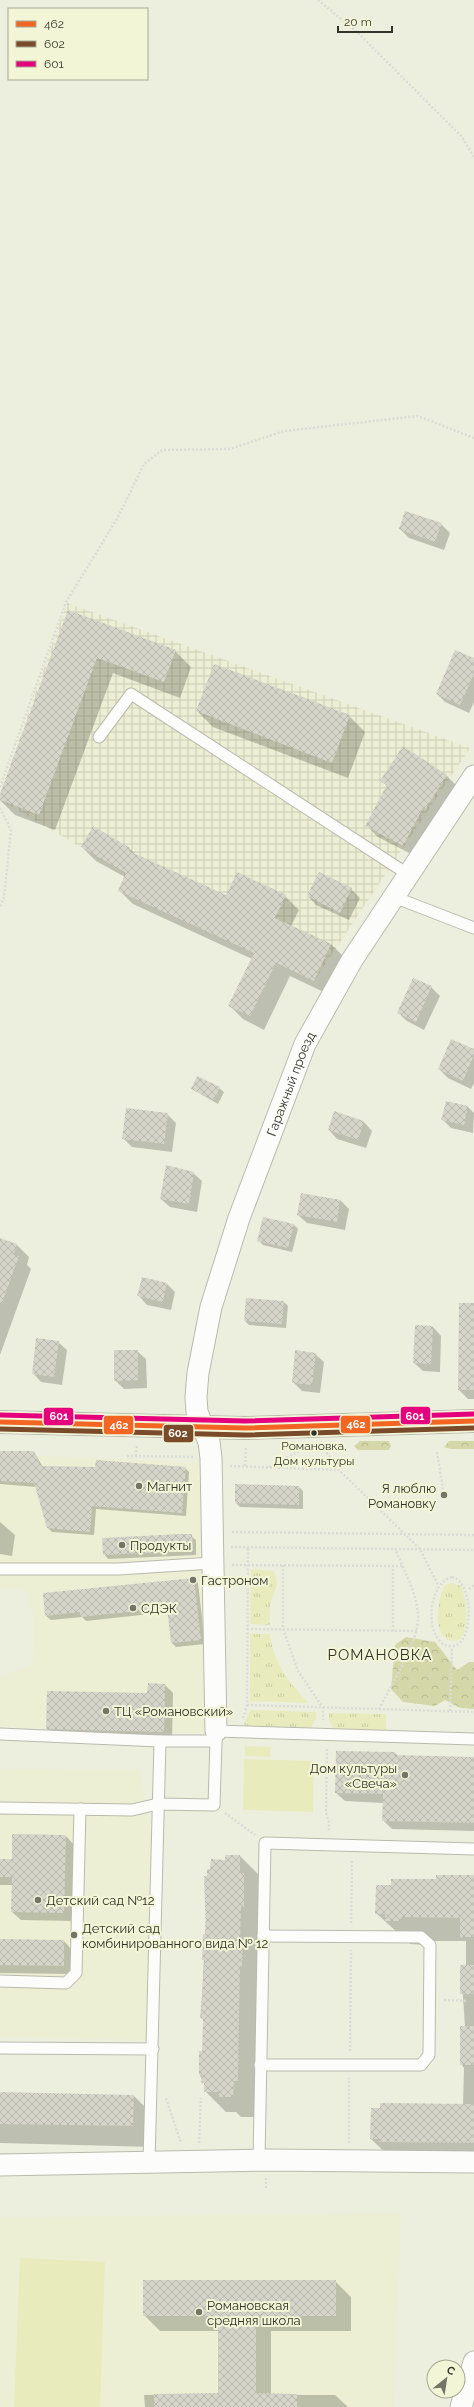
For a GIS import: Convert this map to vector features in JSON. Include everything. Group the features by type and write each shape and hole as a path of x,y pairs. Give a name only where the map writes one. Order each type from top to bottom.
{"main road":[{"path":"0,1422 245,1428 474,1421"}],"street":[{"name":"Гаражный проезд","path":"216,1736 211,1458 209,1442 197,1412 198,1373 211,1307 239,1218 305,1044 352,960 474,776"},
{"path":"0,2165 258,2160 474,2162"},
{"path":"461,2407 474,2362"}],"lane":[{"path":"99,737 131,694 409,875"},
{"path":"394,897 474,928"},
{"path":"0,1569 118,1569 212,1552"},
{"path":"0,1734 160,1741 216,1736 238,1732 474,1739"},
{"path":"0,1808 132,1810 158,1804 214,1805 216,1736"},
{"path":"149,2162 160,1741"},
{"path":"0,1982 66,1983 76,1973 80,1809"},
{"path":"258,2160 265,1843 474,1849"},
{"path":"260,2064 421,2065 429,2055 430,1945 421,1937 263,1936"},
{"path":"0,2048 153,2049"}],"path":[{"path":"318,0 357,32 462,137 474,157"},
{"path":"0,787 66,602 117,519 144,464 162,450 230,449 284,431 418,416 474,438"},
{"path":"0,808 11,830 4,897 0,908"},
{"path":"136,1456 137,1440"},
{"path":"245,1442 245,1466"},
{"path":"268,1467 309,1445"},
{"path":"322,1445 339,1470 420,1549 438,1585"},
{"path":"436,1452 443,1489"},
{"path":"127,1456 194,1457"},
{"path":"225,1466 339,1470"},
{"path":"212,1552 406,1534 474,1535"},
{"path":"212,1552 248,1547 474,1550"},
{"path":"238,1732 247,1705 248,1547"},
{"path":"379,1709 417,1631 419,1617 416,1600 395,1549"},
{"path":"212,1552 248,1564 402,1566"},
{"path":"283,1564 283,1629 298,1671 323,1708"},
{"path":"392,1631 393,1565"},
{"path":"459,1578 465,1582 469,1589 473,1611 470,1628 466,1639 460,1645 452,1647 443,1644 433,1626 431,1612 433,1598 438,1585 444,1579 459,1578"},
{"path":"469,1589 474,1585"},
{"path":"247,1629 417,1631"},
{"path":"450,1711 452,1647"},
{"path":"247,1705 474,1712"},
{"path":"328,1735 326,1812 329,1822 329,1845"},
{"path":"214,1805 265,1843"},
{"path":"348,2161 352,1846"},
{"path":"429,2000 467,2001"},
{"path":"152,2070 160,2080 182,2145"},
{"path":"199,2161 201,2098"}],"shaded area":[{"path":"67,603 470,748 314,981 118,891 125,873 0,800 0,794"},
{"path":"0,1454 199,1463 205,1734 0,1727 0,1678 33,1664 34,1618 26,1589 0,1588"},
{"name":"Детский сад комбинированного вида № 12","path":"0,1769 140,1770 150,1832 146,2040 0,2037"},
{"name":"Романовская средняя школа","path":"401,2214 394,2407 0,2407 0,2217"}],"green space":[{"path":"360,1441 389,1441 391,1446 389,1450 358,1450 354,1446"},
{"path":"449,1441 474,1441 474,1449 451,1449 444,1447"},
{"path":"251,1569 274,1571 276,1576 277,1583 270,1607 270,1625 250,1624"},
{"path":"452,1583 461,1586 466,1608 463,1634 459,1639 453,1641 446,1639 441,1634 438,1617 438,1608 442,1591 445,1585"},
{"path":"250,1634 270,1634 275,1654 283,1672 308,1703 250,1701"},
{"path":"406,1637 435,1642 457,1670 469,1662 474,1662 474,1709 460,1708 445,1700 435,1706 403,1702 391,1689 395,1645"},
{"path":"250,1710 316,1712 316,1719 310,1729 246,1727 244,1724"},
{"path":"329,1713 386,1714 386,1731 334,1729 329,1720"},
{"path":"245,1746 271,1747 270,1757 245,1756"},
{"path":"244,1759 314,1761 313,1812 243,1810"},
{"path":"20,2258 105,2262 100,2407 14,2407"}],"building":[{"path":"405,511 442,523 435,542 399,529"},
{"path":"68,610 176,650 164,682 97,658 39,815 0,800 0,794"},
{"path":"455,650 474,658 474,674 460,705 436,694"},
{"path":"214,664 350,715 332,763 196,711"},
{"path":"403,746 447,775 425,810 423,808 403,846 365,826 387,785 380,781"},
{"path":"93,826 130,848 129,851 226,895 237,872 286,895 275,918 331,944 314,981 276,963 250,1016 228,1006 254,953 118,891 126,873 81,847"},
{"path":"319,872 352,888 340,913 307,896"},
{"path":"413,978 432,986 416,1022 397,1013"},
{"path":"451,1039 474,1049 474,1055 463,1081 438,1069"},
{"path":"197,1076 220,1087 214,1100 191,1089"},
{"path":"446,1101 468,1106 464,1125 441,1120"},
{"path":"126,1108 168,1113 164,1144 122,1139"},
{"path":"334,1111 364,1121 358,1140 328,1130"},
{"path":"166,1165 194,1172 189,1204 160,1199"},
{"path":"301,1193 340,1200 337,1222 297,1215"},
{"path":"263,1217 294,1224 288,1248 257,1241"},
{"path":"0,1238 17,1244 14,1254 19,1256 2,1303 0,1302"},
{"path":"142,1277 167,1283 163,1302 137,1296"},
{"path":"246,1298 284,1301 282,1324 244,1321"},
{"path":"459,1303 474,1303 474,1390 458,1390"},
{"path":"415,1325 433,1326 431,1364 413,1363"},
{"path":"36,1338 59,1341 54,1377 32,1374"},
{"path":"114,1350 138,1350 138,1380 114,1381"},
{"path":"295,1350 316,1353 312,1385 292,1383"},
{"path":"0,1451 34,1451 41,1466 95,1467 96,1460 186,1467 182,1513 92,1506 90,1532 47,1528 34,1483 0,1481"},
{"path":"235,1484 299,1486 299,1505 235,1503"},
{"path":"192,1534 193,1551 103,1555 102,1538"},
{"path":"194,1578 201,1640 171,1643 167,1608 80,1617 80,1612 45,1616 43,1593"},
{"name":"ТЦ «Романовский»","path":"148,1683 165,1684 164,1732 46,1729 47,1691 147,1693"},
{"name":"Дом культуры «Свеча»","path":"336,1751 395,1752 395,1755 474,1757 474,1823 382,1821 383,1794 335,1793"},
{"name":"Детский сад №12","path":"12,1834 66,1835 64,1913 11,1912 12,1877 0,1877 0,1859 12,1859"},
{"path":"225,1855 240,1855 240,1873 244,1873 244,1907 241,1907 240,1940 243,1940 242,1966 240,1966 238,2081 234,2081 233,2097 219,2097 219,2092 204,2092 204,2083 201,2083 202,2075 199,2075 199,2051 202,2051 203,2018 200,2018 205,1960 202,1960 203,1934 206,1934 204,1876 207,1876 207,1869 210,1869 211,1859 225,1860"},
{"path":"436,1875 474,1875 474,1937 460,1937 460,1918 401,1917 401,1921 385,1921 385,1914 375,1914 376,1885 391,1885 391,1879 436,1879"},
{"path":"0,1939 64,1940 64,1966 0,1965"},
{"path":"460,1965 474,1965 474,1994 460,1994"},
{"path":"460,2026 474,2026 474,2065 460,2065"},
{"path":"0,2092 134,2095 133,2126 0,2124"},
{"path":"380,2103 474,2104 474,2143 379,2142 379,2139 370,2139 371,2108 380,2108"},
{"path":"143,2280 336,2280 336,2316 256,2316 256,2393 297,2394 297,2407 154,2407 154,2394 218,2393 218,2316 143,2316"}],"transit line":[{"name":"601","path":"0,1415 245,1421 474,1414"},
{"name":"462","path":"0,1422 245,1428 474,1421"},
{"name":"602","path":"0,1429 245,1435 474,1428"}],"place":[{"name":"Романовка, Дом культуры","path":"314,1433"},
{"name":"Магнит","path":"139,1486"},
{"name":"Я люблю Романовку","path":"444,1495"},
{"name":"Продукты","path":"122,1545"},
{"name":"Гастроном","path":"193,1580"},
{"name":"СДЭК","path":"133,1608"},
{"name":"ТЦ «Романовский»","path":"106,1711"},
{"name":"Дом культуры «Свеча»","path":"405,1775"},
{"name":"Детский сад №12","path":"38,1900"},
{"name":"Детский сад комбинированного вида № 12","path":"74,1935"},
{"name":"Романовская средняя школа","path":"199,2312"}],"district":[{"name":"РОМАНОВКА","path":"380,1655"}]}
